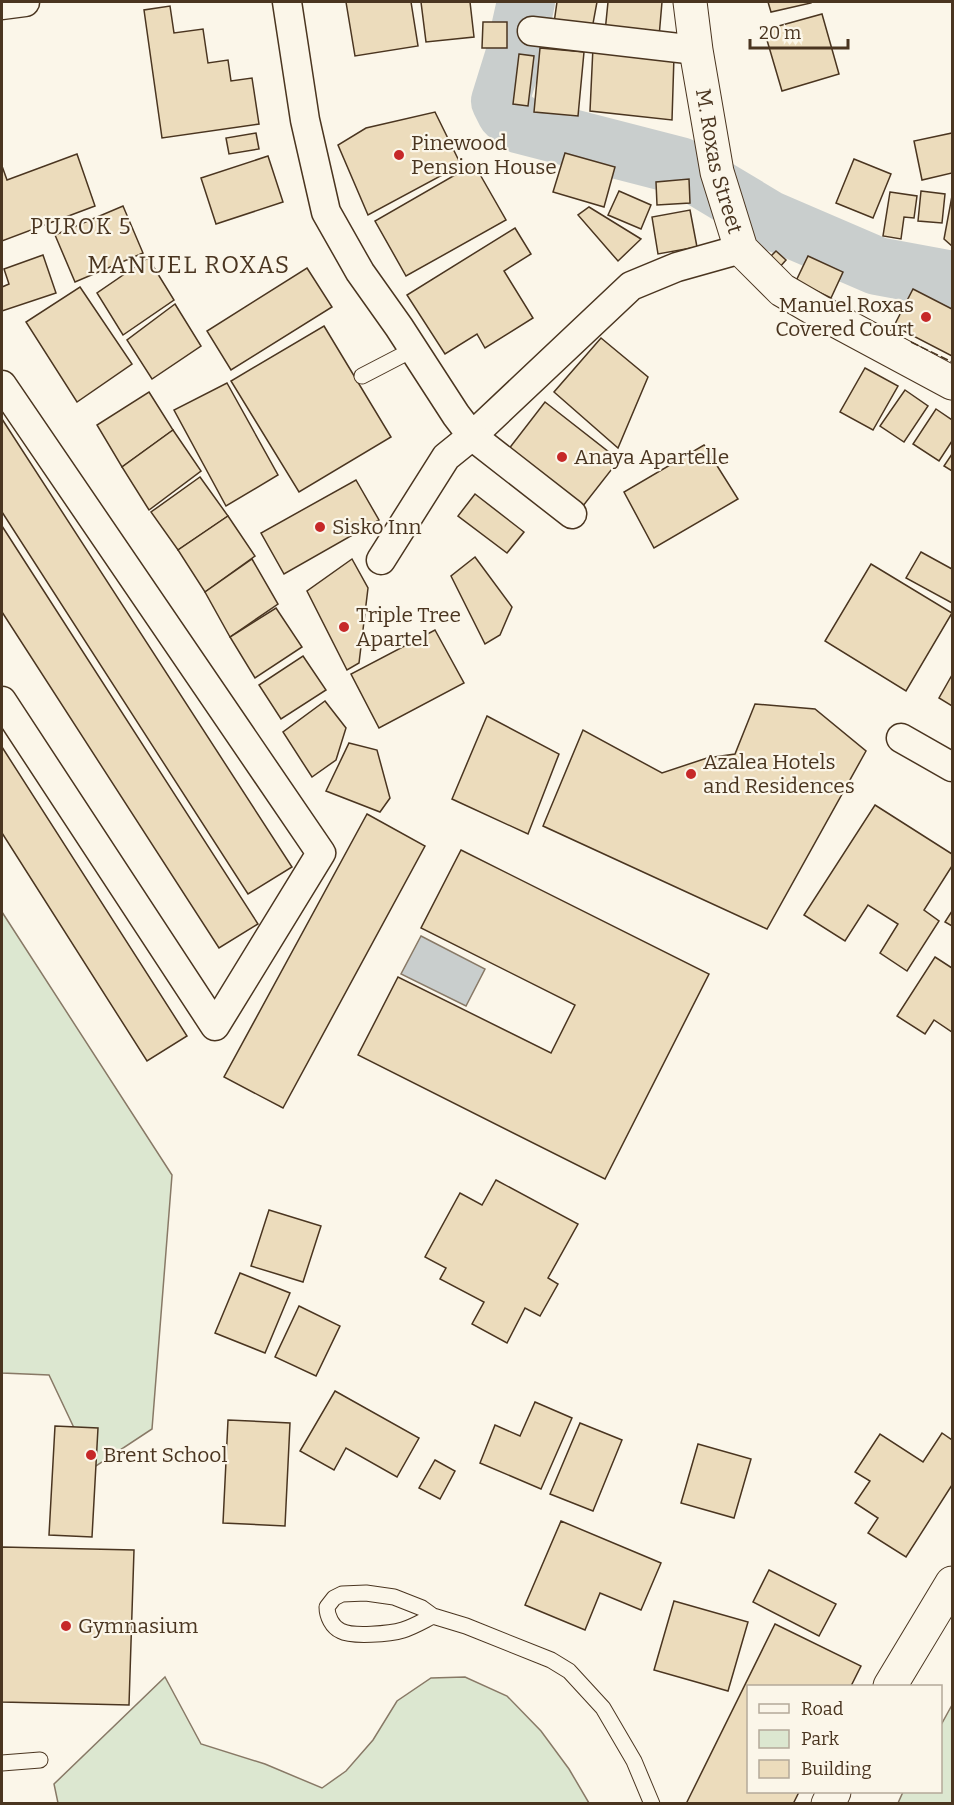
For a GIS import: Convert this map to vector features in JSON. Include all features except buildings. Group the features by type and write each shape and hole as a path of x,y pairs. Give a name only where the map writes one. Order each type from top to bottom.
{"main road":[{"name":"M. Roxas Street","path":"690,2 696,51 715,156 741,249 782,290 952,383"},
{"path":"891,1685 952,1583"}],"street":[{"path":"2,5 25,2"},
{"path":"287,2 305,120 326,212 360,272 472,436 572,514"},
{"path":"532,31 696,51"},
{"path":"381,560 446,457 472,436 631,286 677,267 741,249"},
{"path":"2,386 321,853 215,1026 2,701"},
{"path":"902,738 952,767"}],"lane":[{"path":"362,376 414,349"},
{"path":"434,1616 391,1633 342,1632 330,1620 327,1607 334,1598 342,1594 366,1593 394,1597 422,1608 434,1616 466,1626 551,1660 569,1671 603,1708 634,1761 652,1803"},
{"path":"2,1763 40,1760"}],"green space":[{"path":"2,912 172,1175 152,1429 93,1468 49,1375 2,1373"},
{"path":"165,1677 201,1744 265,1764 322,1788 346,1771 373,1740 397,1701 431,1678 465,1677 507,1696 541,1731 569,1769 589,1803 58,1803 54,1784"},
{"path":"952,1705 952,1803 898,1803 903,1793 942,1793 942,1723"}],"shaded area":[{"path":"421,936 485,969 466,1006 401,974"}],"waterway":[{"path":"526,2 514,56 500,101 506,113 521,125 680,166 770,220 877,266 952,280"}],"fence":[{"path":"911,342 952,362"}],"place":[{"name":"Pinewood Pension House","path":"399,155"},
{"name":"Manuel Roxas Covered Court","path":"926,317"},
{"name":"Anaya Apartelle","path":"562,457"},
{"name":"Sisko Inn","path":"320,527"},
{"name":"Triple Tree Apartel","path":"344,627"},
{"name":"Azalea Hotels and Residences","path":"691,774"},
{"name":"Brent School","path":"91,1455"},
{"name":"Gymnasium","path":"66,1626"}],"district":[{"name":"PUROK 5","path":"81,226"},
{"name":"MANUEL ROXAS","path":"189,265"}]}
